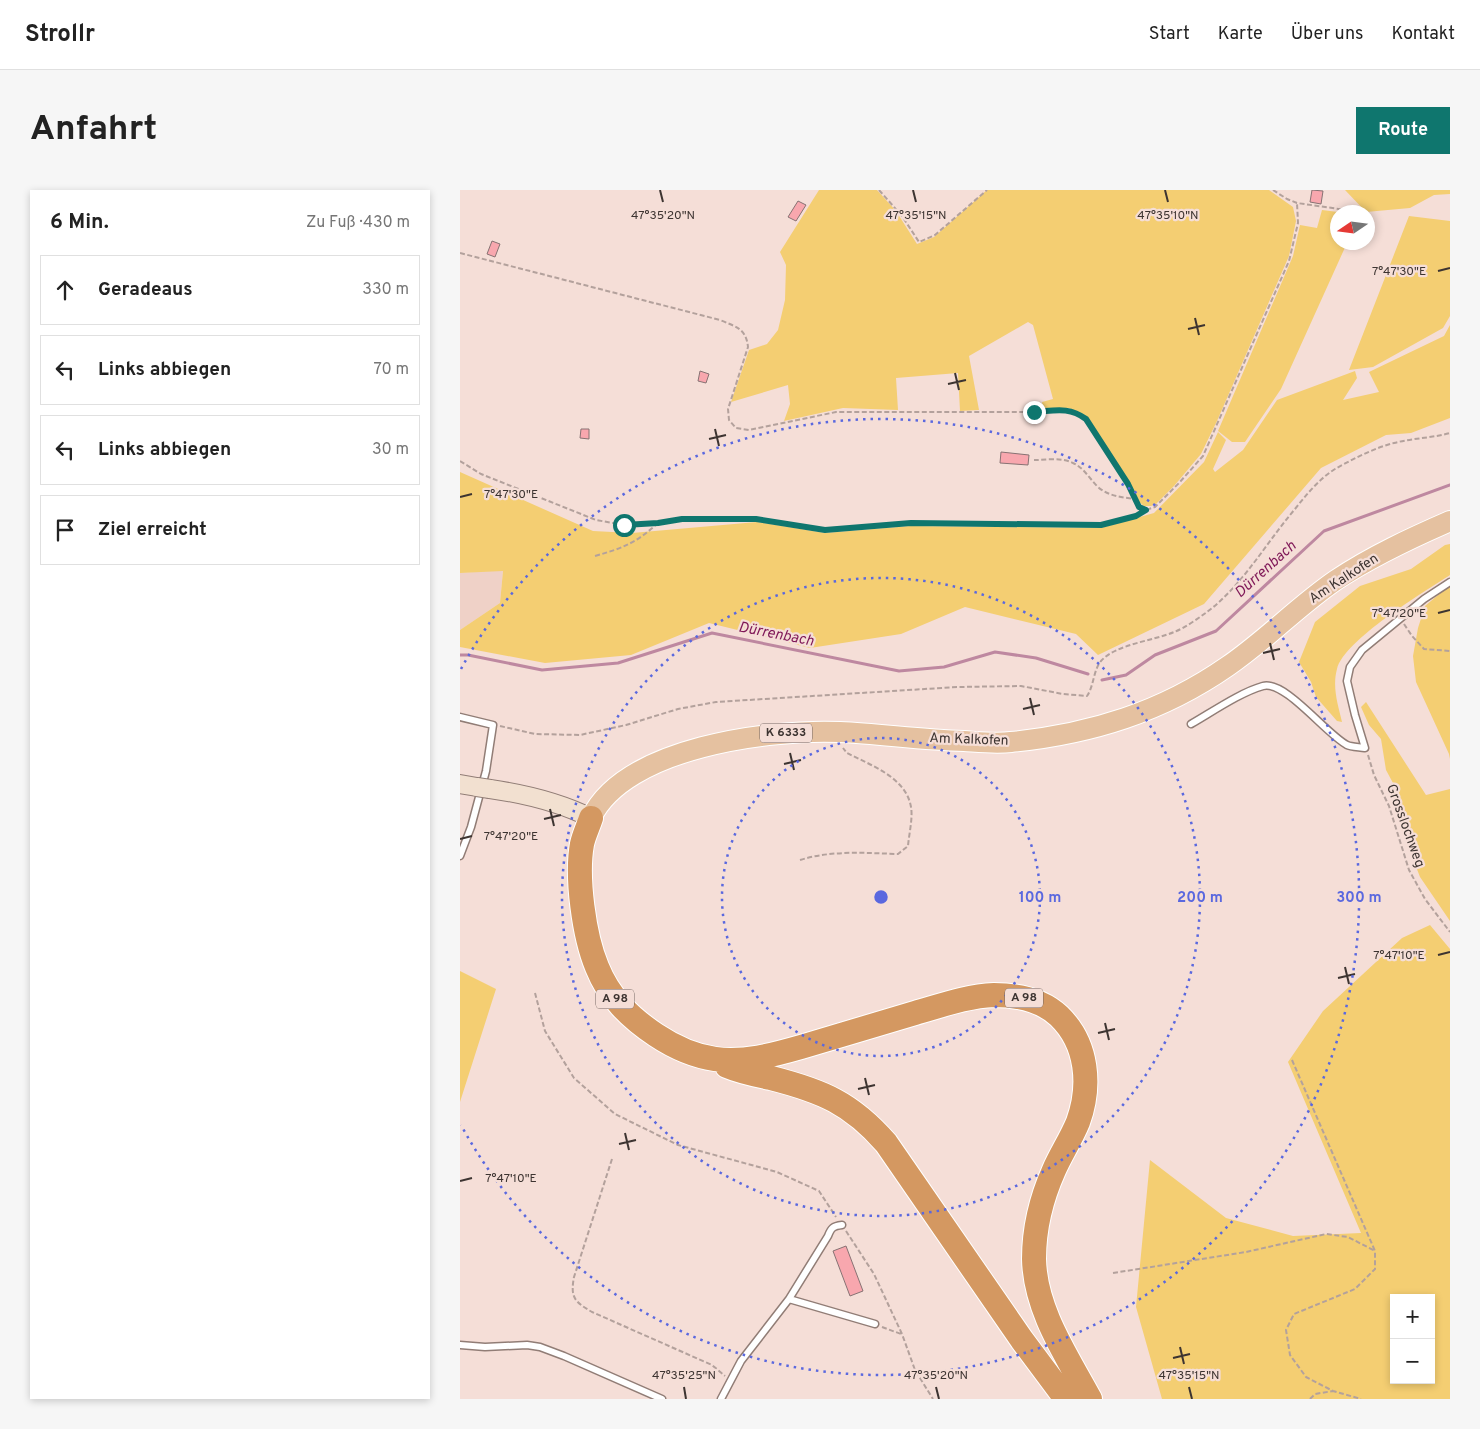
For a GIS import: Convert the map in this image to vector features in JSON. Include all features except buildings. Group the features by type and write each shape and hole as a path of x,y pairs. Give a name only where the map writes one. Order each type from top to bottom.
{"highway":[{"name":"A 98","path":"591,818 582,845 580,868 585,916 594,960 607,989 630,1016 671,1045 738,1071 819,1092 849,1108 864,1119 886,1143 1022,1340 1066,1399"},
{"name":"A 98","path":"697,1055 715,1059 735,1060 773,1055 944,1004 990,995 1008,995 1027,999 1044,1005 1058,1016 1071,1030 1081,1051 1085,1069 1085,1097 1077,1123 1054,1169 1043,1199 1036,1226 1034,1262 1038,1289 1048,1318 1090,1399"}],"main road":[{"name":"Am Kalkofen","path":"591,818 595,809 616,787 632,774 654,763 726,742 779,733 838,732 929,740 1007,743 1049,738 1114,723 1163,704 1206,681 1253,648 1337,580 1386,551 1450,521"}],"street":[{"path":"476,787 518,793 550,801 591,818"}],"lane":[{"path":"1191,724 1250,691 1265,685 1278,688 1291,696 1348,745 1366,748 1355,715 1347,681 1350,667 1362,650 1400,618 1450,582"},
{"path":"460,717 493,725 486,771 471,827 460,856"},
{"path":"721,1399 742,1361 789,1299 831,1229 834,1226 842,1225"},
{"path":"789,1299 875,1324"},
{"path":"460,1345 485,1347 527,1345 540,1347 662,1399"}],"path":[{"path":"879,190 902,216 919,242 935,235 987,190"},
{"path":"1273,190 1297,203 1330,208"},
{"path":"460,460 482,474 596,520 624,525 658,523 682,519 756,519 825,530 911,523 1101,525 1136,516 1155,507 1203,456 1290,261 1298,223 1297,203"},
{"path":"460,253 720,320 741,329 747,337 748,347 728,409 729,420 736,428 749,430 762,428 836,412 1034,412 1069,410 1086,419 1128,484 1139,507 1146,510"},
{"path":"493,725 535,734 580,734 626,725 678,709 716,702 957,687 1022,686 1063,694 1087,696 1091,690 1096,670 1101,662 1110,654 1176,632 1206,613 1228,595 1312,488 1335,470 1374,450 1395,443 1435,437 1450,432"},
{"path":"1034,460 1056,459 1072,462 1084,470 1099,488 1116,497 1134,498"},
{"path":"595,556 625,547 643,537 658,523"},
{"path":"1400,618 1412,636 1424,649 1450,651"},
{"path":"800,860 816,855 832,854 898,854 908,846 912,808 906,791 888,775 847,753 838,740 838,732"},
{"name":"Grosslochweg","path":"1366,748 1374,775 1389,806 1409,870 1425,899 1450,932"},
{"path":"535,993 546,1032 574,1078 615,1114 678,1145 777,1172 819,1191 874,1274 902,1334 915,1370 933,1399"},
{"path":"1292,1060 1375,1251 1375,1269 1355,1289 1294,1314 1286,1330 1290,1355 1306,1377 1333,1391 1361,1399"},
{"path":"612,1159 574,1278 572,1288 577,1303 592,1312 712,1365 730,1381"},
{"path":"1113,1273 1246,1252 1326,1234 1348,1237 1375,1251"},
{"path":"875,1324 902,1334"},
{"path":"1310,1399 1315,1394 1333,1391"}],"shaded area":[{"path":"819,190 877,190 896,211 917,244 934,237 987,190 1269,190 1293,207 1296,221 1289,256 1201,454 1156,504 1144,506 1138,501 1127,478 1086,416 1069,408 1043,408 1042,402 1053,399 1033,325 1028,322 969,356 979,410 960,411 958,373 896,378 898,410 843,408 784,421 790,404 788,385 731,402 749,350 767,344 778,330 785,300 786,265 780,252"},
{"path":"1345,190 1450,190 1450,194 1434,195 1410,208 1375,211 1375,205 1359,205"},
{"path":"1322,210 1330,211 1330,250 1344,250 1281,389 1245,442 1232,442 1218,431 1293,256 1300,225 1317,228"},
{"path":"1409,216 1450,221 1450,316 1443,328 1373,367 1349,370"},
{"path":"1450,325 1450,418 1411,433 1386,435 1321,468 1204,604 1098,655 1076,634 965,607 901,634 810,648 709,623 631,655 545,663 460,647 460,630 500,603 503,571 460,573 460,472 593,531 632,533 757,522 825,533 911,526 1101,528 1154,513 1204,462 1218,432 1226,440 1213,469 1215,472 1243,450 1277,400 1355,371 1357,378 1343,400 1379,392 1369,372 1444,336"},
{"path":"1450,544 1450,575 1369,631 1343,657 1337,669 1335,682 1342,722 1337,721 1316,697 1311,682 1299,662 1315,622 1360,586 1411,569 1445,545"},
{"path":"503,570 500,603 460,630 460,573"},
{"path":"1450,585 1450,759 1416,682 1413,656 1418,628 1425,606"},
{"path":"1366,702 1426,795 1450,789 1450,921 1420,877 1401,828 1393,783 1386,770 1381,739 1369,725 1361,707"},
{"path":"1430,925 1450,949 1450,1399 1162,1399 1136,1307 1150,1160 1226,1218 1293,1236 1361,1233 1288,1062 1323,1011 1402,938"},
{"path":"460,971 496,989 460,1102"}],"waterway":[{"name":"Dürrenbach","path":"1102,680 1126,675 1155,655 1216,631 1324,531 1450,485"},
{"name":"Dürrenbach","path":"460,655 542,670 618,663 712,633 899,671 944,667 995,652 1036,658 1088,674"}],"route":[{"path":"624,525 658,523 682,519 756,519 825,530 911,523 1101,525 1136,516 1146,510 1139,507 1128,484 1086,419 1069,410 1034,412"}]}
